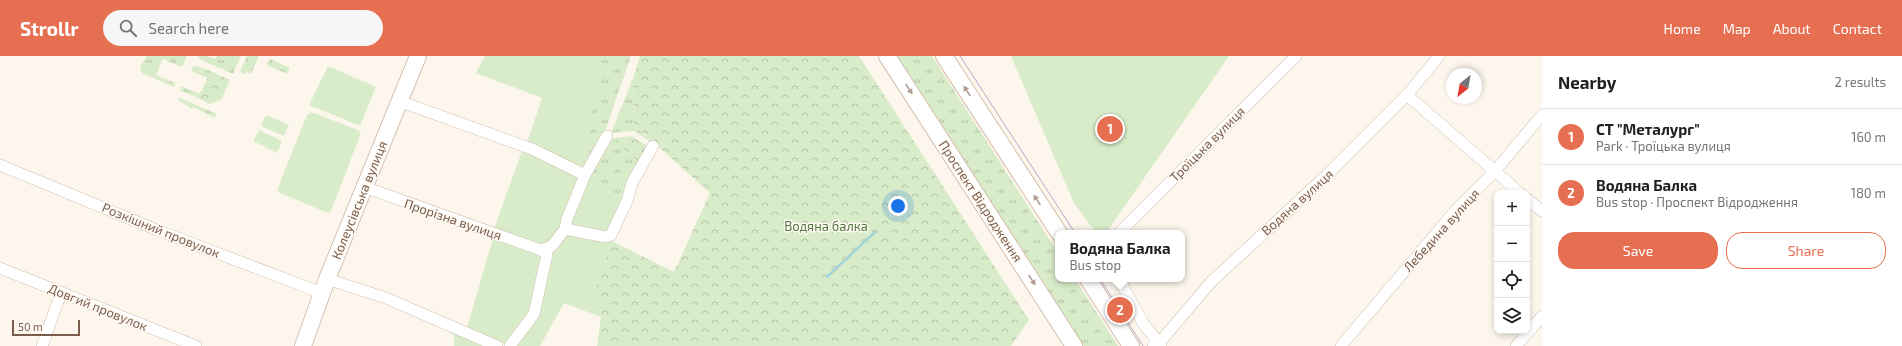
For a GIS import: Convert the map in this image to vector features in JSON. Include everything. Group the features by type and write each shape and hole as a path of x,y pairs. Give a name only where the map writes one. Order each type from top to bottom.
{"main road":[{"name":"Колеусівська вулиця","path":"303,346 325,286 418,56"},
{"name":"Проспект Відродження","path":"887,56 1074,346"},
{"path":"944,56 1056,230"},
{"path":"1090,282 1131,346"}],"street":[{"name":"Троїцька вулиця","path":"1122,230 1296,56"},
{"name":"Водяна вулиця","path":"1158,345 1211,282 1329,173 1407,95 1439,56"},
{"path":"1407,95 1517,190"},
{"path":"399,101 532,149 585,175"},
{"name":"Лебедина вулиця","path":"1341,346 1456,210 1495,171 1542,115"},
{"path":"541,250 552,246 566,229 567,219 585,175 607,136"},
{"path":"566,229 606,237 611,235 627,201 632,183 641,164 653,146"},
{"name":"Розкішний провулок","path":"0,165 157,230 325,286"},
{"name":"Прорізна вулиця","path":"364,188 541,250"},
{"path":"1530,201 1542,211"},
{"path":"510,346 534,314 547,254 541,250"},
{"name":"Довгий провулок","path":"0,268 196,346"},
{"path":"1121,282 1143,323 1158,345"},
{"path":"325,286 386,298 497,346"},
{"path":"42,346 61,293"},
{"path":"1516,346 1542,316"}],"green space":[{"path":"147,56 187,56 182,67 163,59 156,75 175,83 174,87 142,73 140,66"},
{"path":"198,56 207,56 215,59 217,56 241,56 233,74 201,60"},
{"path":"247,56 259,56 251,74 246,71 245,75 240,72"},
{"path":"485,56 583,56 603,65 591,117 582,170 527,143 542,98 476,73"},
{"path":"583,56 631,56 604,134 582,170 591,117 603,65"},
{"name":"Водяна балка","path":"640,56 859,56 1029,320 1011,346 597,346 601,317 596,284 612,241 674,272 710,193 633,124 634,76"},
{"path":"893,56 932,56 1055,248 1055,282 1077,282 1118,346 1079,346"},
{"path":"1011,56 1229,56 1108,230 1094,230 1074,203"},
{"path":"270,59 290,68 287,74 269,66 267,64"},
{"path":"194,65 211,71 207,78 191,71"},
{"path":"328,66 376,87 360,126 309,105"},
{"path":"211,71 230,80 221,100 210,104 198,98"},
{"path":"634,76 633,124 657,146 634,131 611,133"},
{"path":"181,86 200,94 198,98 180,90"},
{"path":"180,98 217,114 214,118 193,107 192,109 178,100"},
{"path":"311,112 358,130 361,133 331,211 328,213 280,193 277,190 307,115"},
{"path":"266,115 289,125 284,136 261,126"},
{"path":"259,130 282,141 277,153 253,141"},
{"path":"631,136 649,147 639,162 618,145 615,138"},
{"path":"610,138 615,138 618,145 639,162 623,198 586,182"},
{"path":"522,151 580,178 557,234 551,241 539,246 494,229"},
{"path":"586,182 623,198 606,233 569,226"},
{"path":"567,233 612,241 596,284 601,317 564,303 540,346 515,346 539,315 550,252"},
{"path":"493,238 543,256 531,314 506,344 467,328"},
{"path":"451,332 488,346 454,346 454,336"}],"waterway":[{"path":"827,277 875,232"}],"tram line":[{"path":"960,56 1073,230"},
{"path":"1102,282 1143,346"}],"place":[{"name":"СТ \"Металург\"","path":"1110,129"},
{"name":"Водяна Балка","path":"1120,310"}]}
